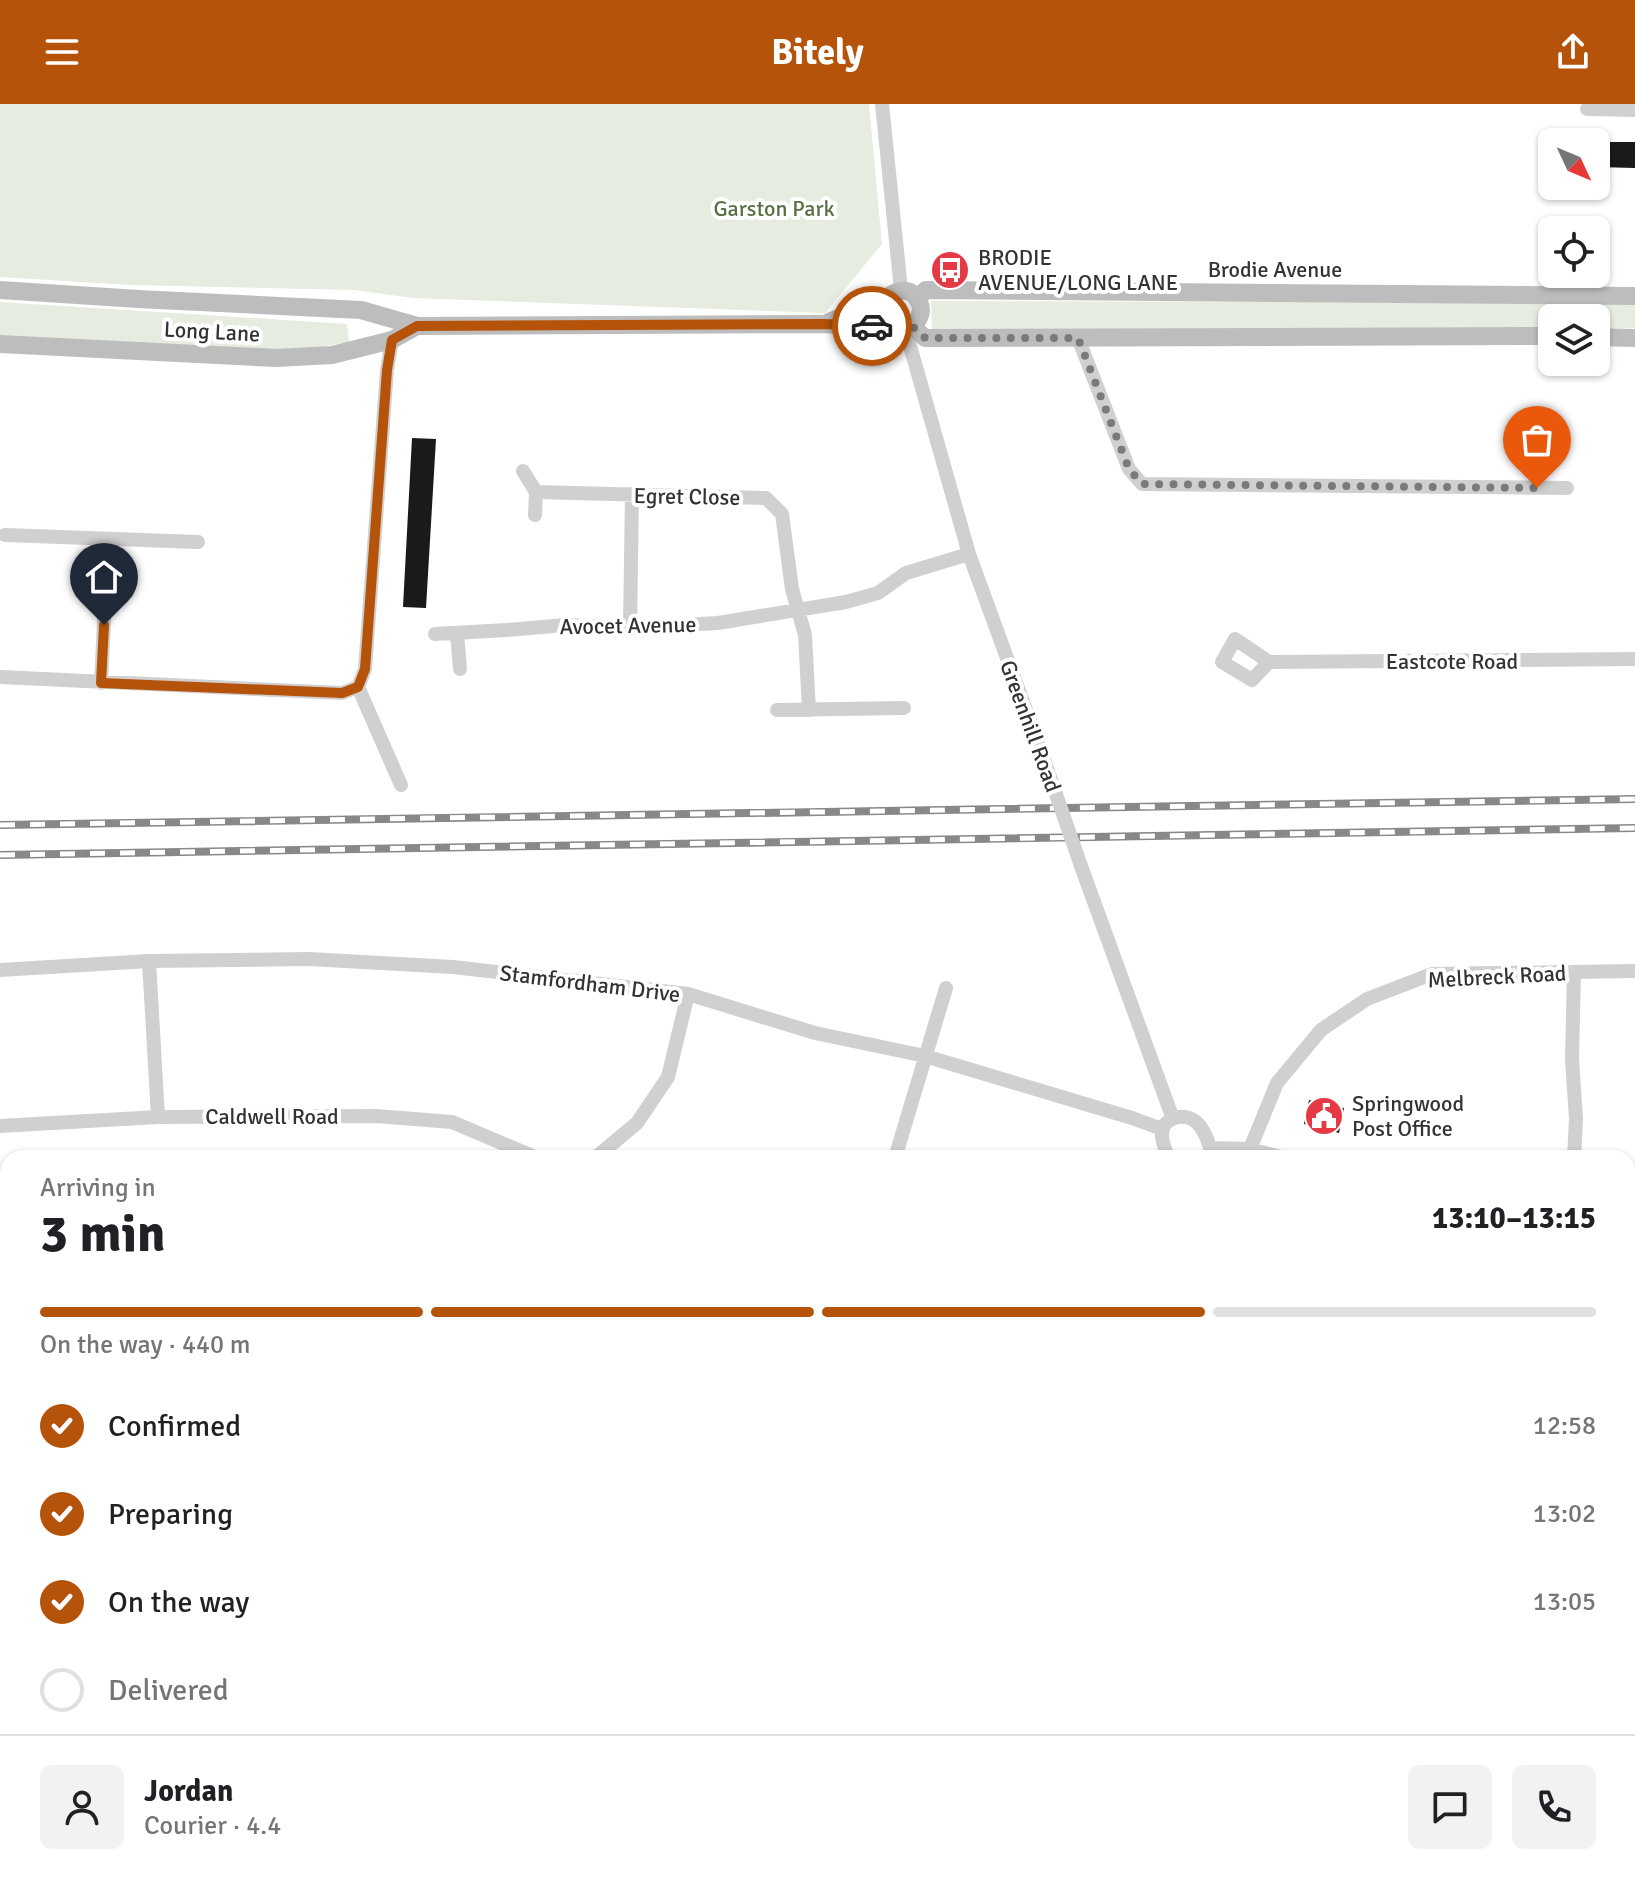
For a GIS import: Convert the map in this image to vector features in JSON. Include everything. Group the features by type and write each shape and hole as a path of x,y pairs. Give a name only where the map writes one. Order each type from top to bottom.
{"street":[{"path":"882,104 901,296 921,310 920,316 904,327"},
{"path":"1587,109 1635,110"},
{"name":"Long Lane","path":"0,290 361,310 417,326 823,324 904,327"},
{"name":"Brodie Avenue","path":"901,296 926,290 1635,296"},
{"path":"1563,294 1563,304"},
{"path":"901,296 883,312 889,323 925,338 1538,336"},
{"name":"Long Lane","path":"823,324 901,296"},
{"name":"Long Lane","path":"0,344 276,358 332,355 392,340 417,326"},
{"name":"Greenhill Road","path":"904,327 969,554 1041,751 1168,1124 1162,1140 1165,1150"},
{"path":"1610,337 1635,338"},
{"path":"1078,338 1129,469 1142,484 1567,488"},
{"path":"392,340 387,370 365,669 358,687 401,785"},
{"path":"523,471 536,492 535,515"},
{"name":"Egret Close","path":"536,492 766,498 782,514 792,589 798,610"},
{"path":"630,628 632,494"},
{"path":"5,535 198,542"},
{"path":"101,683 108,539"},
{"name":"Avocet Avenue","path":"435,634 565,625 630,628 718,623 846,602 878,593 906,573 969,554"},
{"path":"798,610 805,635 809,710"},
{"path":"457,633 460,669"},
{"name":"Eastcote Road","path":"1269,662 1635,659"},
{"path":"0,677 342,693 358,687"},
{"path":"777,710 904,708"},
{"name":"Stamfordham Drive","path":"0,970 149,961 309,959 453,967 688,994 815,1033 925,1056 1118,1114 1168,1124 1183,1115 1190,1117 1200,1125 1211,1150"},
{"path":"149,961 158,1117"},
{"name":"Melbreck Road","path":"1250,1149 1277,1083 1321,1030 1367,999 1432,974 1635,971"},
{"path":"1574,972 1574,1150"},
{"path":"897,1150 946,988"},
{"path":"605,1150 637,1123 668,1077 688,994"},
{"name":"Caldwell Road","path":"0,1126 158,1117 376,1116 452,1122 518,1150"},
{"path":"1240,1150 1254,1150"}],"green space":[{"name":"Garston Park","path":"0,104 869,104 882,244 825,313 413,298 354,290 131,285 0,277"},
{"path":"931,301 1545,303 1538,304 1538,327 932,331"},
{"path":"0,302 347,324 349,342 261,351 0,337"},
{"path":"1577,303 1635,304 1635,328 1610,328 1610,304"}],"building":[{"path":"1610,142 1635,142 1635,168 1610,167"},
{"path":"412,438 436,439 426,608 403,607"},
{"name":"Springwood Post Office","path":"1309,1100 1344,1108 1339,1133 1304,1124"}],"railway":[{"path":"0,825 1635,799"},
{"path":"0,855 1635,828"}],"way so far":[{"path":"872,326 900,329 912,326 925,338 1078,338 1129,469 1142,484 1537,488"}],"place":[{"name":"BRODIE AVENUE/LONG LANE","path":"950,270"},
{"name":"Springwood Post Office","path":"1324,1116"}],"route":[{"path":"104,625 101,683 342,693 358,687 365,669 387,370 392,340 417,326 872,326"}]}
